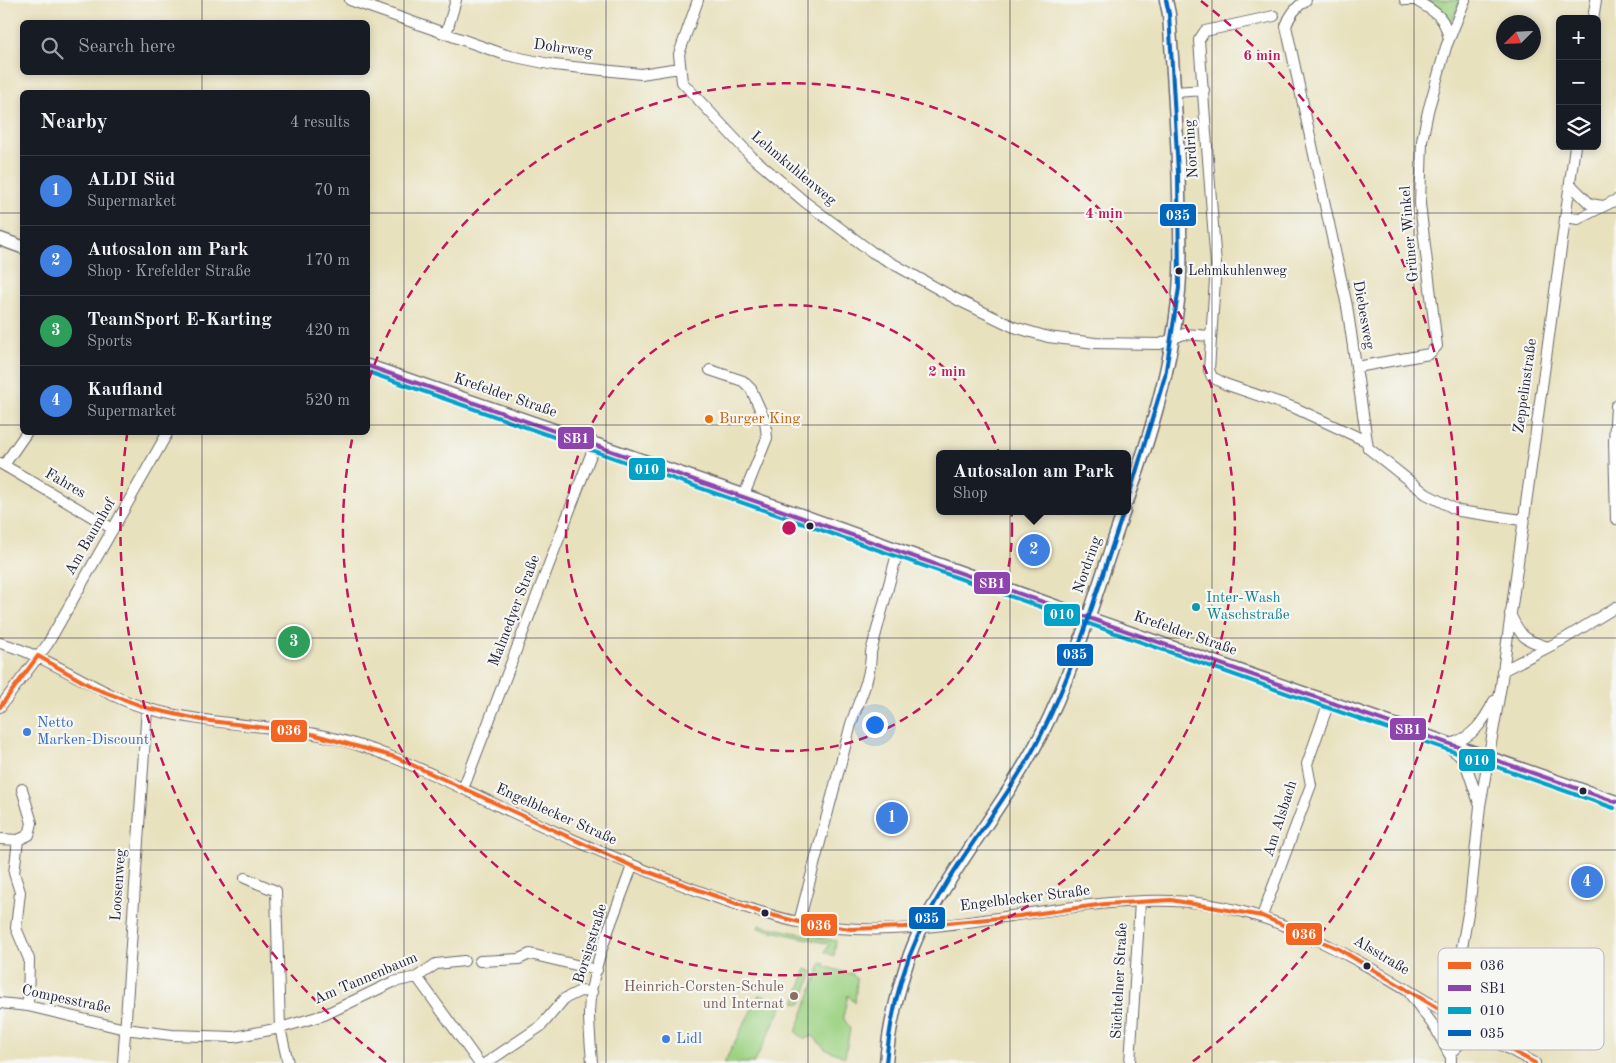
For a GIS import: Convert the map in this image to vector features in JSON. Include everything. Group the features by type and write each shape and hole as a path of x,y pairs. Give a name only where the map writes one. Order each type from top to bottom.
{"main road":[{"name":"Nordring","path":"1131,491 1145,451 1173,339 1178,300 1180,230 1174,92 1169,14 1166,0"},
{"name":"Nordring","path":"1169,14 1172,0"},
{"path":"0,239 20,246"},
{"name":"Krefelder Straße","path":"370,367 898,550 1086,618 1489,756 1616,802"},
{"name":"Nordring","path":"886,1063 892,1023 908,962 923,926 1011,788 1060,695 1123,515"}],"street":[{"name":"Dohrweg","path":"350,0 506,55 554,65 641,74 679,68"},
{"path":"446,34 456,0"},
{"path":"679,68 679,54 698,0"},
{"name":"Diebesweg","path":"1306,0 1297,6 1286,26 1347,306 1366,441"},
{"path":"1405,0 1417,0 1441,18 1446,23 1449,39"},
{"name":"Grüner Winkel","path":"1357,367 1429,354 1437,346 1423,244 1420,204 1422,140 1428,111 1449,39 1464,0"},
{"path":"1594,15 1596,0"},
{"name":"Nordring","path":"1274,16 1205,31 1199,40 1216,265 1209,370 1217,380 1295,408 1366,441"},
{"name":"Lehmkuhlenweg","path":"679,68 682,82 718,123 751,156 805,202 872,252 958,300 1014,327 1069,341 1160,344 1173,339"},
{"path":"1174,92 1204,90"},
{"name":"Zeppelinstraße","path":"1462,948 1470,902 1480,806 1491,734 1501,686 1509,612 1574,150"},
{"path":"1570,184 1590,204 1610,202"},
{"path":"1610,202 1616,212"},
{"path":"1565,217 1578,220 1610,202"},
{"path":"1173,339 1184,334 1210,336"},
{"path":"710,370 742,381 751,389 765,420 767,438 744,496"},
{"path":"1616,406 1614,454 1616,519"},
{"name":"Fahres","path":"25,435 2,464 112,529"},
{"name":"Am Baumhof","path":"38,656 166,435"},
{"path":"1366,441 1373,454 1401,476 1426,494 1459,511 1522,520"},
{"name":"Malmedyer Straße","path":"463,789 595,444"},
{"path":"799,922 850,724 862,700 871,667 871,652 898,550"},
{"path":"1502,671 1616,608"},
{"path":"1509,612 1518,631 1526,640 1548,647"},
{"name":"Engelblecker Straße","path":"0,643 38,656 94,688 147,708 202,720 308,733 395,758 632,866 760,912 799,922 851,929 923,926 1140,902"},
{"path":"0,707 38,656"},
{"path":"1445,742 1464,740 1480,725 1501,686"},
{"name":"Am Alsbach","path":"1262,916 1311,785 1307,764 1329,702"},
{"name":"Loosenweg","path":"123,1063 147,708"},
{"path":"1445,742 1464,760 1480,806"},
{"path":"0,839 18,840 30,835 32,823 22,789"},
{"path":"18,840 14,872 20,892 16,928 29,959 28,1006"},
{"name":"Borsigstraße","path":"592,1063 589,1012 592,992 597,970 632,866"},
{"path":"245,878 276,891 280,1028 288,1063"},
{"name":"Alsstraße","path":"1140,902 1188,902 1262,916 1339,949 1438,1009"},
{"name":"Süchtelner Straße","path":"1130,1063 1140,902"},
{"path":"480,961 520,959 530,954 597,970"},
{"name":"Am Tannenbaum","path":"125,1029 172,1035 234,1037 280,1028 324,1015 393,982 417,977 436,964 464,961"},
{"path":"417,977 479,1063"},
{"path":"1406,989 1438,1033"},
{"path":"486,1063 540,1026 564,999 580,991 592,992"},
{"name":"Compesstraße","path":"0,1003 28,1006 125,1029"},
{"name":"Alsstraße","path":"1511,1050 1535,1063"}],"green space":[{"path":"1427,0 1460,0 1450,22"},
{"path":"759,925 836,941 834,956 825,952 829,945 826,943 758,928"},
{"path":"822,962 825,963 824,966 850,974 851,972 857,980 855,1003 848,995 843,1017 850,1029 845,1057 825,1049 813,1036 804,1039 796,1032"},
{"path":"806,969 813,972 801,1004 795,1003"},
{"path":"759,995 784,1003 754,1063 724,1063"}],"transit line":[{"name":"035","path":"1131,489 1165,376 1179,288 1178,172 1169,14 1166,0"},
{"name":"SB1","path":"370,367 1616,802"},
{"name":"010","path":"370,373 1614,808"},
{"name":"035","path":"886,1063 896,999 905,968 917,938 945,886 1011,787 1041,735 1066,681 1123,515"},
{"name":"036","path":"38,656 94,688 147,708 202,720 308,733 395,757 632,866 760,912 799,922 851,929 905,927 1019,916 1105,904 1171,900 1262,916 1339,949 1438,1008"},
{"name":"036","path":"0,707 38,656"},
{"name":"036","path":"1511,1050 1535,1063"}],"place":[{"name":"Lehmkuhlenweg","path":"1179,271"},
{"name":"Burger King","path":"709,419"},
{"name":"Autosalon am Park","path":"1034,550"},
{"name":"Inter-Wash Waschstraße","path":"1196,607"},
{"name":"TeamSport E-Karting","path":"294,642"},
{"name":"Netto Marken-Discount","path":"27,732"},
{"name":"ALDI Süd","path":"892,818"},
{"name":"Kaufland","path":"1587,882"},
{"name":"Heinrich-Corsten-Schule und Internat","path":"794,996"},
{"name":"Lidl","path":"666,1039"}]}
